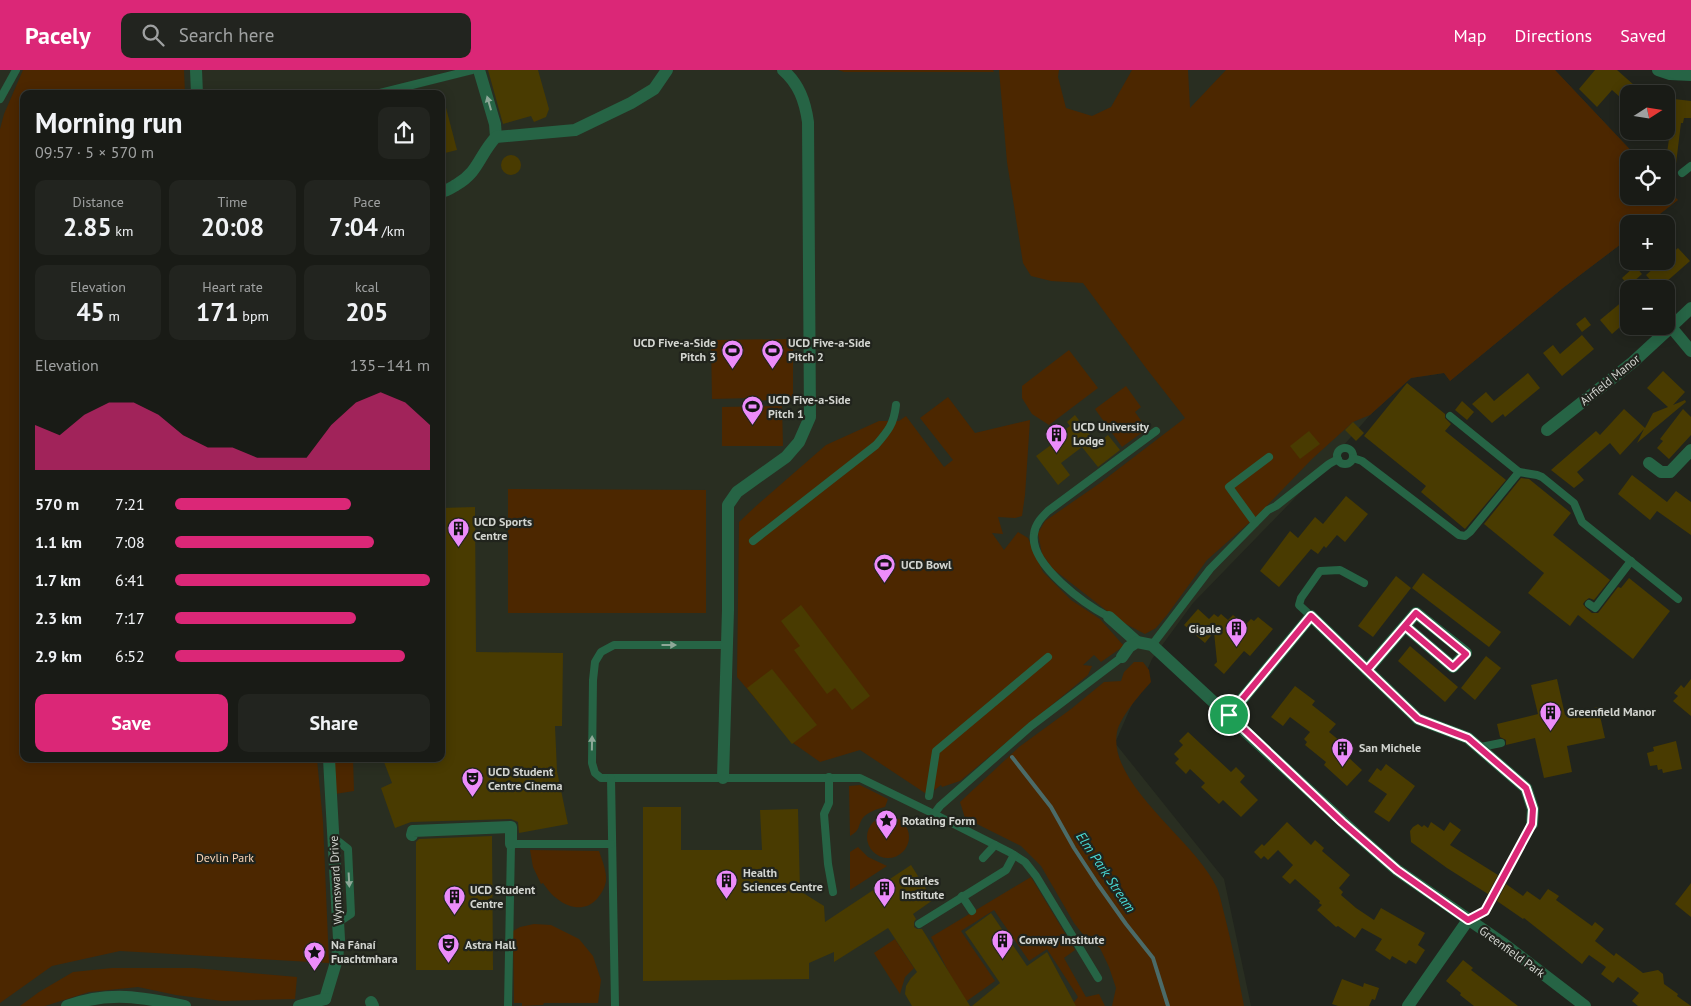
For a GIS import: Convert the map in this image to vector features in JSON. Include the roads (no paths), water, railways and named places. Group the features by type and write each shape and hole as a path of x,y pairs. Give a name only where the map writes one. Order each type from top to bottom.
{"street":[{"path":"196,70 197,90"},
{"path":"445,190 468,178 477,167 485,150 496,137 495,124 479,70"},
{"path":"496,137 575,130 631,103 654,89 667,70"},
{"path":"723,778 727,645 728,505 737,492 786,457 799,442 810,417 808,122 806,104 794,80 783,70"},
{"path":"1658,70 1670,74 1691,75"},
{"name":"Airfield Manor","path":"1675,323 1691,308"},
{"path":"1675,332 1691,351"},
{"name":"Airfield Manor","path":"1547,430 1633,362 1662,335"},
{"path":"1649,463 1661,472 1670,472 1691,450"},
{"path":"1367,670 1416,613 1466,654 1453,667 1405,626"},
{"path":"1229,715 1311,616 1418,719 1468,738 1526,788 1533,809 1532,824"},
{"path":"1109,617 1137,642 1152,645"},
{"path":"1122,657 1137,642"},
{"name":"Greenfield Park","path":"1152,645 1350,829 1397,870 1585,1006"},
{"name":"Wynnsward Drive","path":"326,1002 337,959 338,922 329,762"},
{"path":"412,835 412,831 511,828 511,844"},
{"path":"1408,1006 1468,920"},
{"path":"67,1006 97,997 117,996 185,1006"},
{"path":"298,1006 326,1002"}],"lane":[{"path":"0,99 16,70"},
{"path":"392,90 472,70"},
{"path":"1682,173 1691,166"},
{"path":"753,541 876,445 888,431 895,418 896,405"},
{"path":"1450,416 1519,472 1542,477 1574,503 1582,522 1678,599"},
{"path":"1109,617 1090,607 1072,592 1043,562 1036,548 1034,534 1038,522 1048,511 1156,432"},
{"path":"1346,448 1352,452 1353,458 1345,464 1338,459 1338,452 1346,448"},
{"path":"1255,523 1230,487 1269,457"},
{"path":"1353,458 1362,461 1459,536 1465,536 1470,532 1519,472"},
{"path":"1152,645 1210,569 1268,510 1338,459"},
{"path":"1590,604 1595,608 1631,561"},
{"path":"1311,616 1299,605 1301,598 1320,571 1340,570 1364,583"},
{"path":"727,645 614,645 601,652 595,662 593,677 592,763 595,773 601,778 860,778 995,845 1025,862 1036,876 1098,978"},
{"path":"929,796 936,751 1048,657"},
{"path":"934,814 940,806 1030,726 1122,657"},
{"path":"1481,748 1501,743"},
{"path":"830,777 829,803 824,814 828,864 833,892"},
{"path":"611,778 615,1006"},
{"path":"1468,920 1485,911 1532,824"},
{"path":"508,1006 511,844 611,844"},
{"path":"983,858 995,845"},
{"path":"919,924 1006,870 1014,855"},
{"path":"962,896 972,911"}],"waterway":[{"name":"Elm Park Stream","path":"1012,757 1051,807 1074,848 1097,883 1153,958 1168,1006"}],"place":[{"name":"UCD Five-a-Side Pitch 3","path":"732,369"},
{"name":"UCD Five-a-Side Pitch 2","path":"772,369"},
{"name":"UCD Five-a-Side Pitch 1","path":"752,426"},
{"name":"UCD University Lodge","path":"1057,453"},
{"name":"UCD Sports Centre","path":"458,548"},
{"name":"UCD Bowl","path":"885,584"},
{"name":"Gigale","path":"1237,648"},
{"name":"Greenfield Manor","path":"1551,731"},
{"name":"San Michele","path":"1343,767"},
{"name":"UCD Student Centre Cinema","path":"472,798"},
{"name":"Rotating Form","path":"886,840"},
{"name":"Health Sciences Centre","path":"727,899"},
{"name":"Charles Institute","path":"885,907"},
{"name":"UCD Student Centre","path":"454,916"},
{"name":"Conway Institute","path":"1003,959"},
{"name":"Astra Hall","path":"449,964"},
{"name":"Na Fánaí Fuachtmhara","path":"315,971"}],"park label":[{"name":"Devlin Park","path":"225,858"}]}
